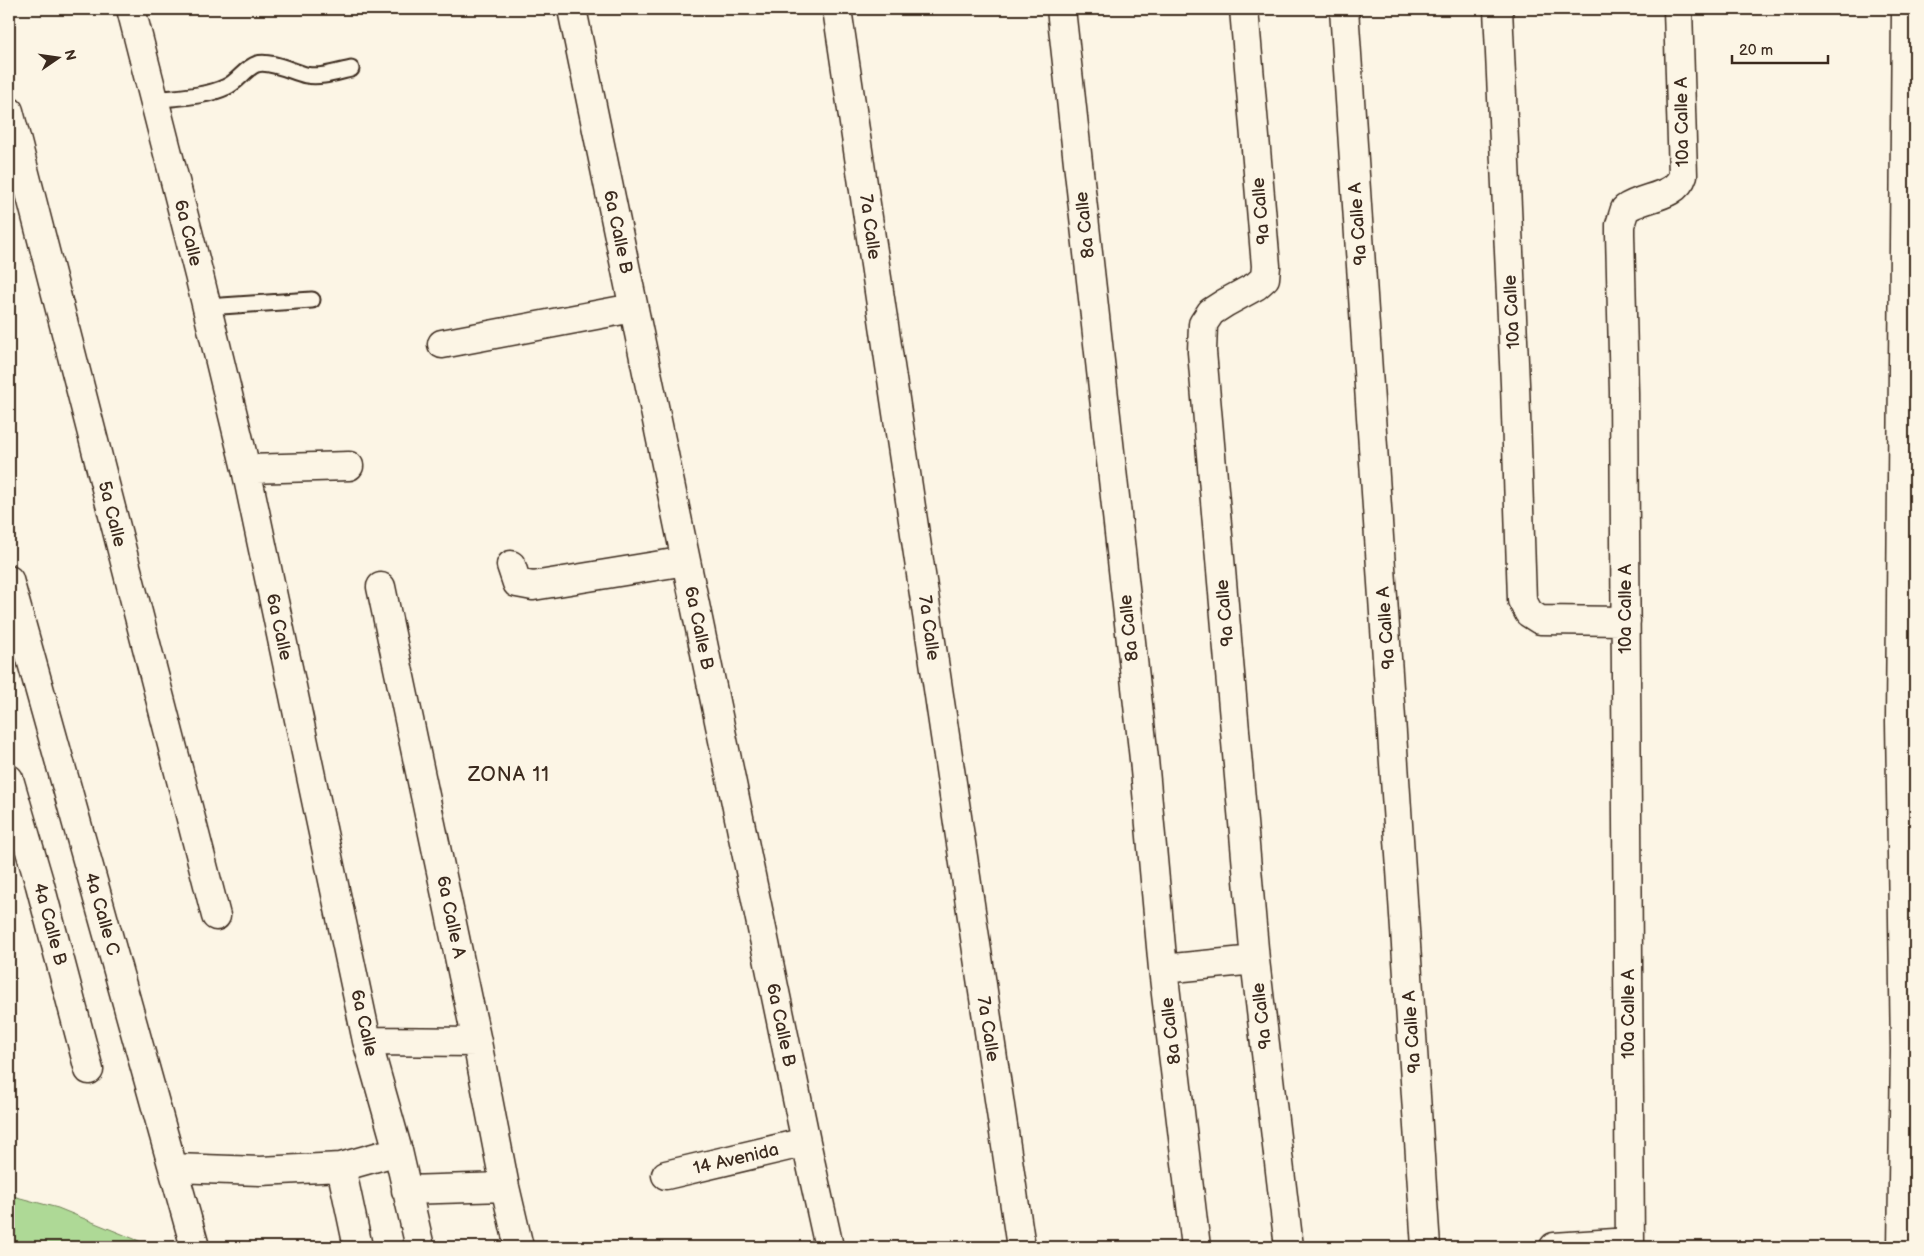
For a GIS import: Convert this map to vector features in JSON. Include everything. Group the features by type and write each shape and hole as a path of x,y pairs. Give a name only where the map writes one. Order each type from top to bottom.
{"street":[{"name":"6a Calle","path":"130,9 207,307 246,469 367,1041 398,1151 420,1247"},
{"name":"6a Calle B","path":"572,9 829,1247"},
{"name":"7a Calle","path":"838,9 1021,1247"},
{"name":"8a Calle","path":"1061,9 1144,758 1163,969 1196,1247"},
{"name":"9a Calle","path":"1244,9 1266,266 1265,278 1256,286 1211,312 1204,324 1202,352 1255,960 1289,1247"},
{"name":"9a Calle A","path":"1344,9 1426,1247"},
{"name":"10a Calle","path":"1498,9 1515,384 1522,600 1528,613 1540,620 1626,621"},
{"name":"10a Calle A","path":"1630,1244 1624,392 1620,225 1625,209 1673,190 1681,183 1683,175 1678,9"},
{"path":"1902,1247 1910,1051 1906,9"},
{"name":"5a Calle","path":"9,111 216,916"},
{"path":"442,344 633,308"},
{"path":"246,469 349,466"},
{"path":"511,565 518,583 533,586 686,561"},
{"name":"4a Calle C","path":"9,580 195,1247"},
{"name":"6a Calle A","path":"381,587 519,1247"},
{"name":"4a Calle B","path":"9,779 40,885 89,1070"},
{"path":"1163,969 1255,960"},
{"path":"367,1041 477,1042"},
{"name":"14 Avenida","path":"666,1175 806,1142"},
{"path":"174,1168 260,1171 341,1167 398,1151"},
{"path":"341,1167 358,1247"},
{"path":"406,1190 505,1186"},
{"path":"1554,1247 1630,1244"}],"lane":[{"path":"154,100 215,92 228,86 258,63 274,65 306,75 324,75 351,69"},
{"path":"207,307 312,300"}],"green space":[{"path":"9,1195 58,1208 154,1247 9,1247"}],"district":[{"name":"ZONA 11","path":"509,775"}]}
